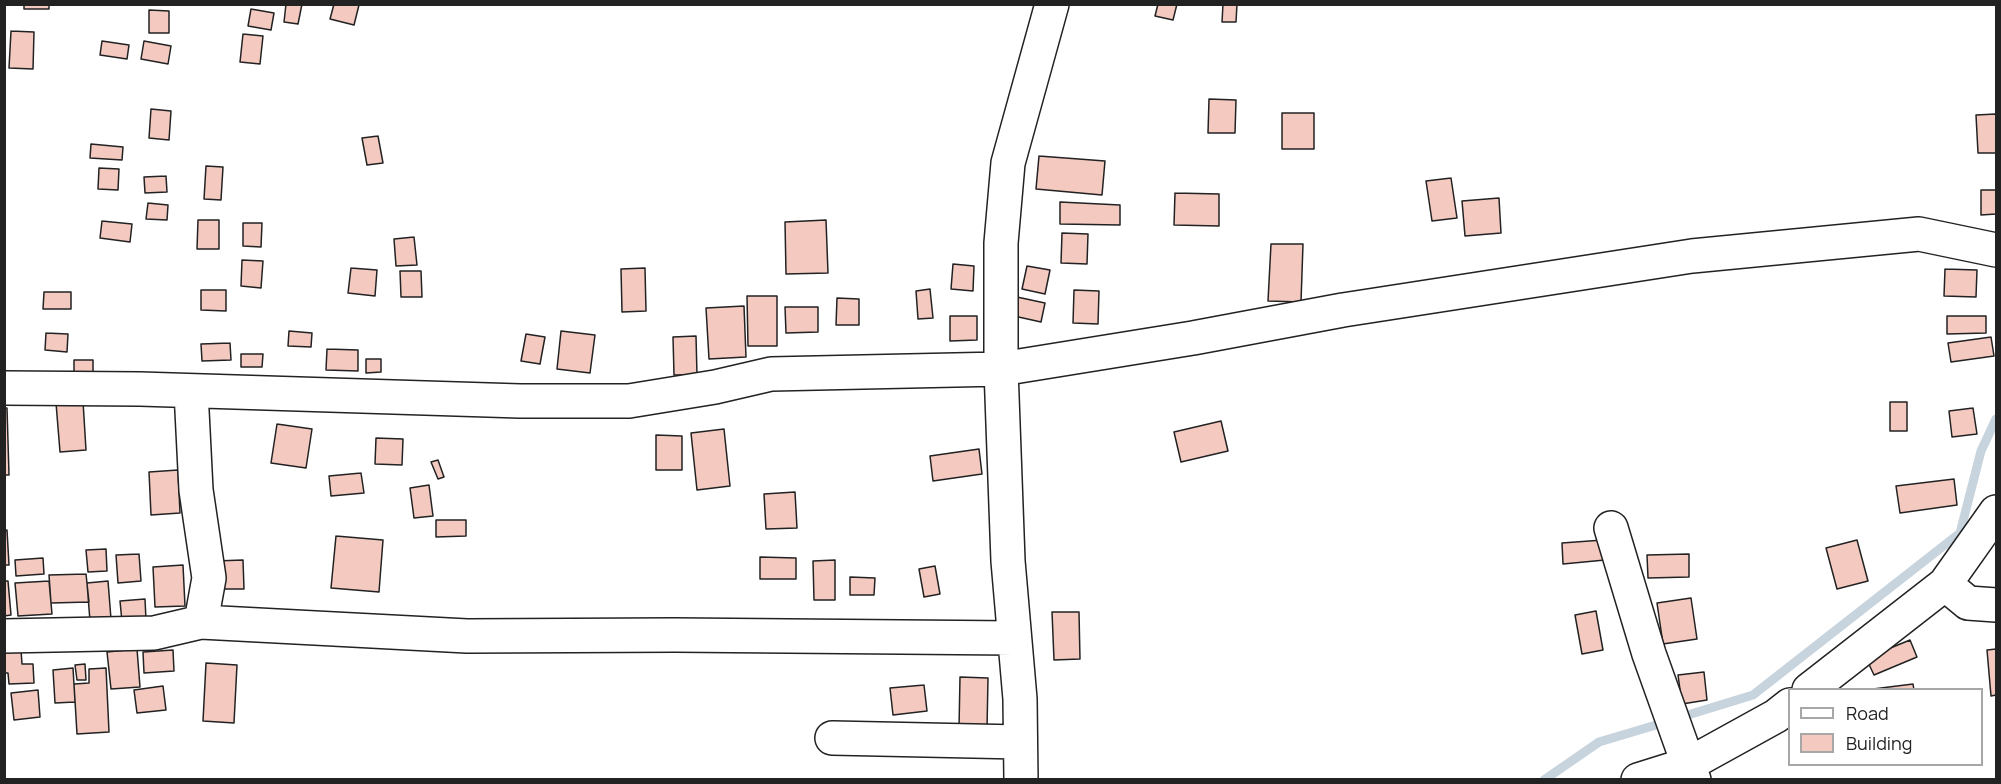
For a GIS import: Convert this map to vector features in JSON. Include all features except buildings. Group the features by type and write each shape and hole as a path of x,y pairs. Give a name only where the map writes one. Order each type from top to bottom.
{"street":[{"path":"1022,780 1020,699 1008,561 1001,369 1001,243 1008,163 1052,4"},
{"path":"4,388 520,401 628,401 715,387 771,374 1001,369 1193,339 1343,310 1692,256 1919,234 1996,250"},
{"path":"191,391 196,490 208,578 201,622"},
{"path":"1812,688 1945,584 1996,512"},
{"path":"1611,528 1649,654 1691,772"},
{"path":"1945,584 1968,603 1996,605"},
{"path":"4,636 154,633 201,622 467,636 1014,638"},
{"path":"1638,780 1691,772 1788,707"},
{"path":"832,738 1020,742"}],"waterway":[{"path":"1678,718 1753,695 1960,533 1981,451 1996,419"},
{"path":"1544,780 1599,742 1656,725"}]}
